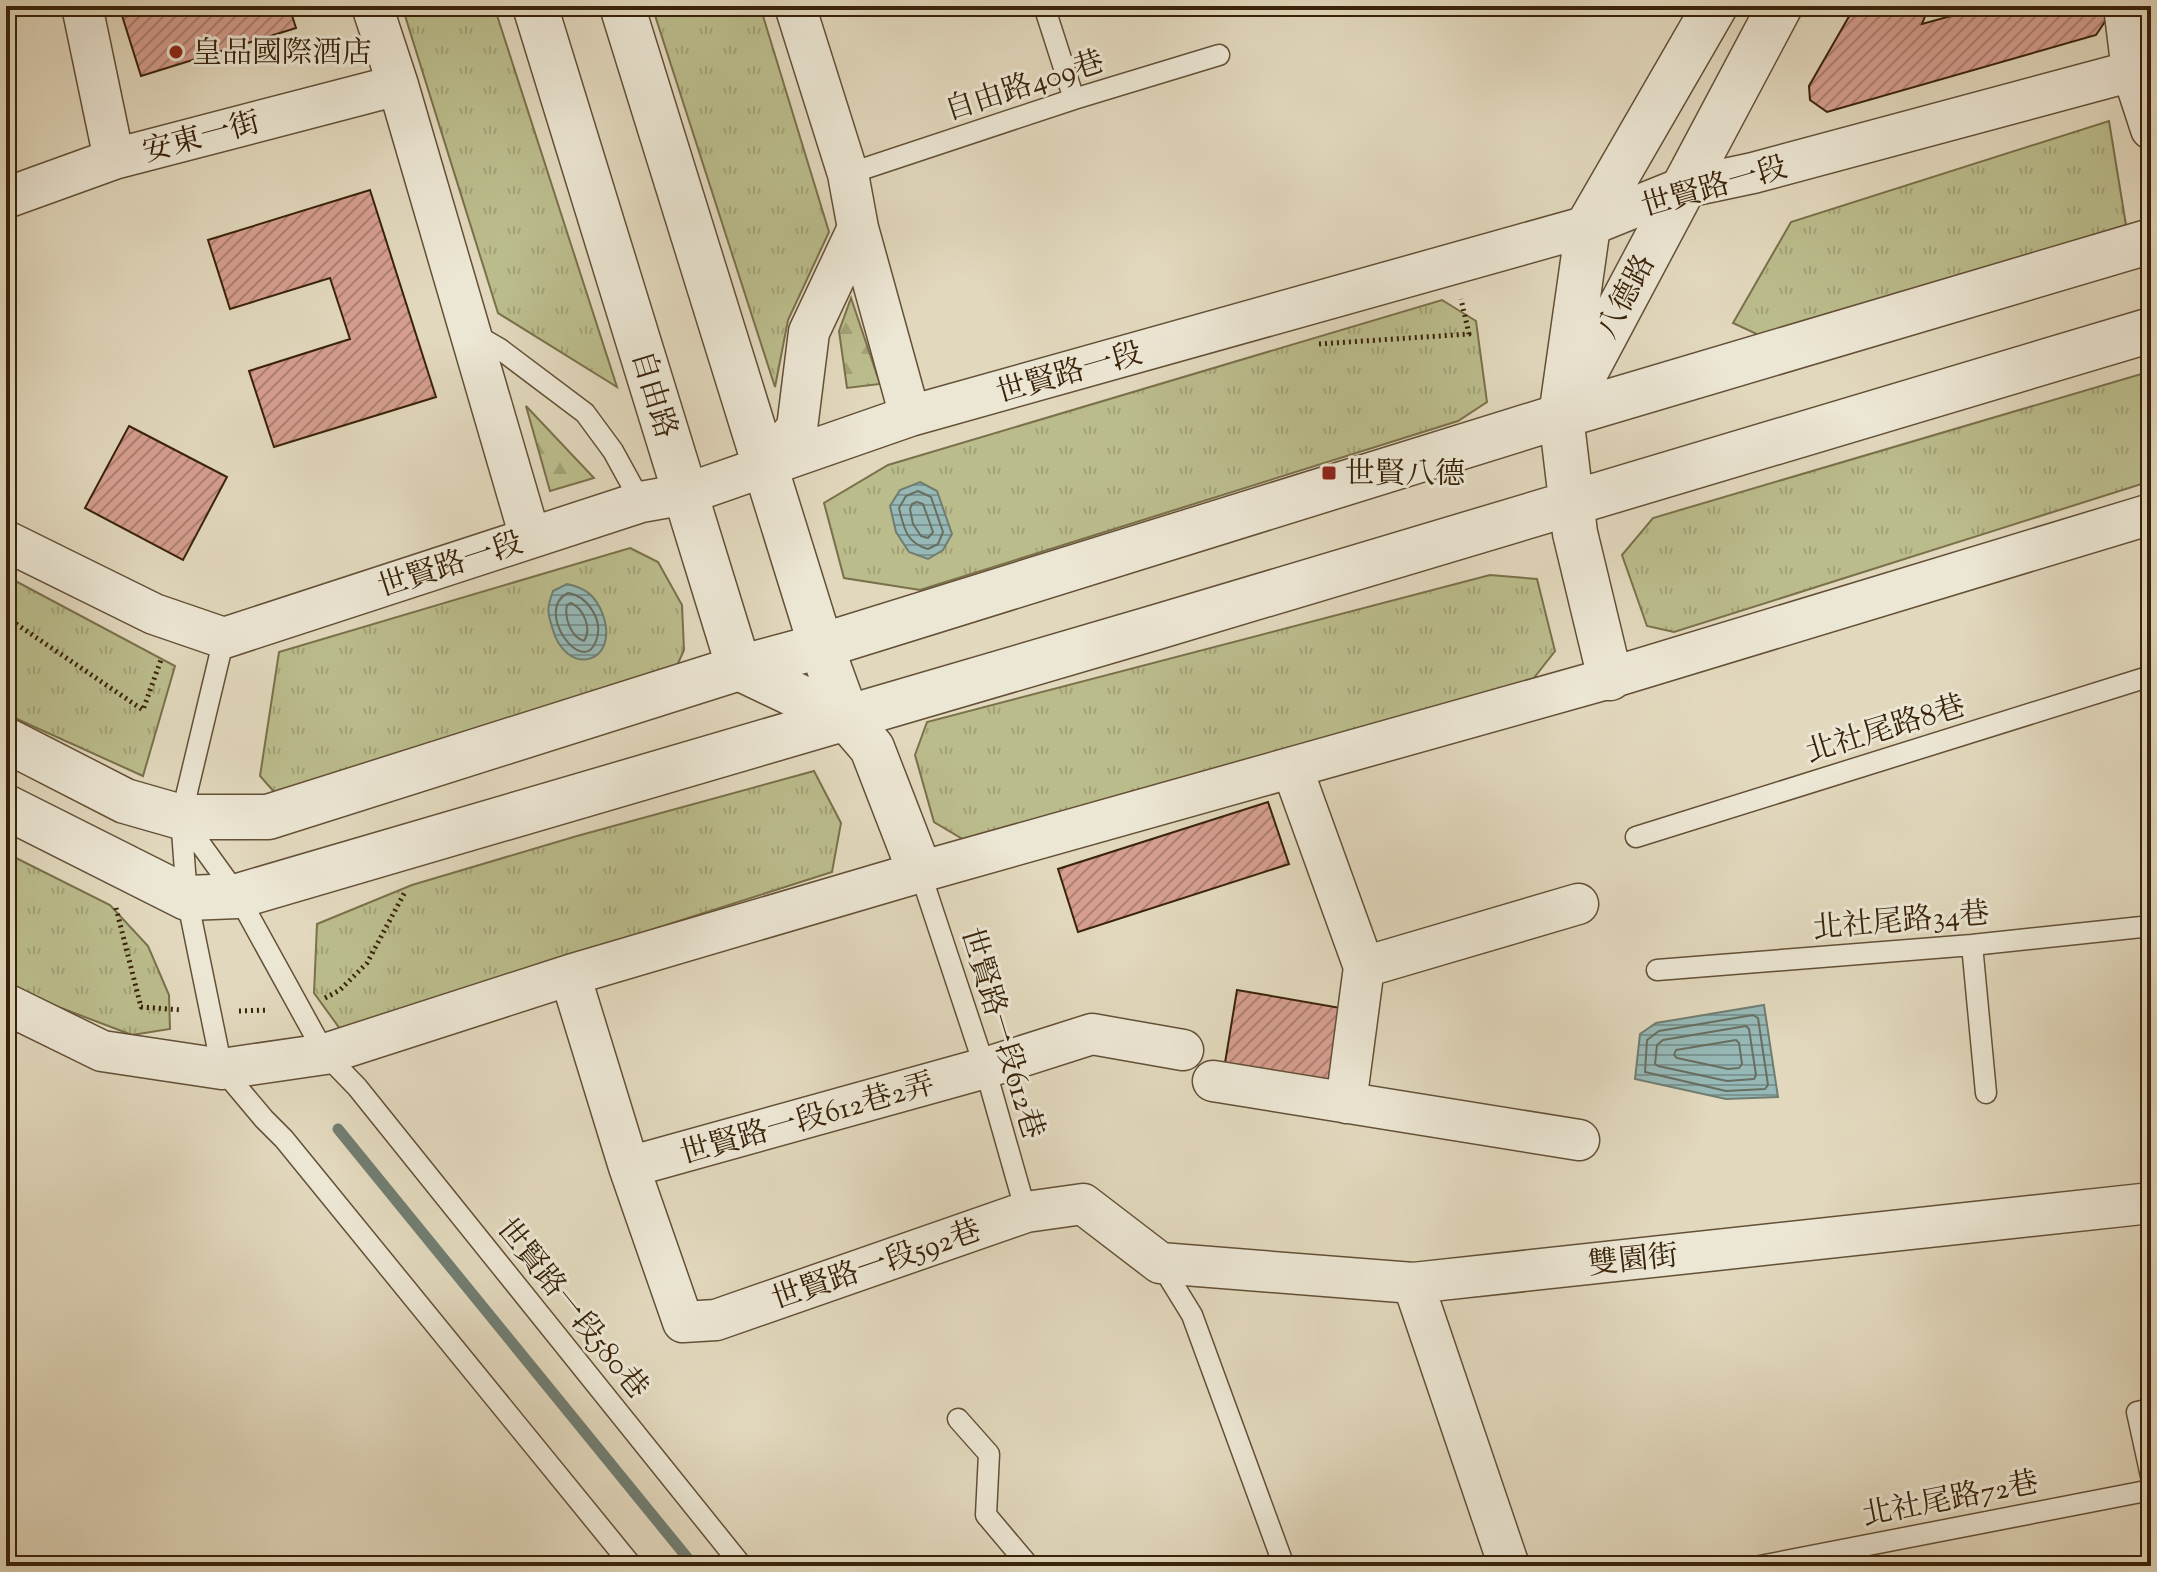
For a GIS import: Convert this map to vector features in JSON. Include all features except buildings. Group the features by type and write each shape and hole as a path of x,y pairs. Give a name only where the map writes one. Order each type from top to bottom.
{"street":[{"path":"82,6 114,159"},
{"path":"372,6 530,537"},
{"name":"自由路","path":"535,6 739,668"},
{"path":"622,6 821,646 848,720 872,748 920,872"},
{"path":"795,6 848,174 858,228 910,416"},
{"path":"1610,678 1575,533 1561,416 1588,226 1715,6"},
{"name":"八德路","path":"1561,416 1780,6"},
{"path":"2124,6 2141,68 2151,129"},
{"name":"世賢路一段","path":"224,638 641,502 686,494 910,416 1588,226 1682,188 1753,173 2141,68"},
{"name":"安東一街","path":"6,198 114,159 398,85"},
{"path":"765,466 797,428 809,332 858,228"},
{"path":"6,740 125,801 181,817 268,817 739,668 821,646 1561,416 2151,241"},
{"path":"6,807 187,898 238,896 848,720 2151,330"},
{"path":"6,1004 102,1051 222,1069 325,1054 570,975 920,872 1610,678 2151,514"},
{"path":"6,541 154,614 224,638"},
{"path":"739,668 848,720"},
{"path":"1292,768 1364,967 1346,1103"},
{"path":"1364,967 1578,904"},
{"name":"世賢路一段592巷","path":"570,975 629,1167 683,1322 716,1320 1026,1212 1083,1204 1160,1263"},
{"name":"世賢路一段612巷2弄","path":"629,1167 985,1068 1092,1034 1183,1050"},
{"path":"1213,1081 1579,1140"},
{"name":"雙園街","path":"1413,1283 2151,1203"},
{"path":"1160,1263 1413,1283 1509,1566"}],"lane":[{"path":"1044,6 1074,99"},
{"name":"自由路409巷","path":"848,174 1219,55"},
{"name":"自由路","path":"470,332 500,349 585,413 613,451 641,502"},
{"path":"224,638 181,817 187,898 222,1069 284,1139 632,1566"},
{"name":"北社尾路8巷","path":"1636,837 2151,676"},
{"name":"世賢路一段580巷","path":"181,817 238,896 325,1054 357,1087 742,1566"},
{"name":"世賢路一段612巷","path":"920,872 985,1068 1026,1212"},
{"name":"北社尾路34巷","path":"1657,970 1972,945 2151,926"},
{"path":"1972,945 1986,1093"},
{"path":"1160,1263 1192,1315 1284,1566"},
{"path":"2151,1409 2137,1412 2151,1476"},
{"path":"958,1419 989,1454 986,1515 1029,1566"},
{"name":"北社尾路72巷","path":"1760,1566 2151,1490"}],"path":[{"path":"6,617 143,710 163,655"},
{"path":"113,896 141,1007 210,1012 300,1009 340,990"}],"green space":[{"path":"402,6 494,6 617,387 498,313"},
{"path":"652,6 760,6 829,232 788,320 775,387"},
{"path":"2109,121 2126,225 1763,337 1733,323 1791,222"},
{"path":"851,298 880,384 847,388 839,331"},
{"path":"1442,300 1476,321 1487,402 1458,421 920,590 844,578 824,503 888,465"},
{"path":"2148,372 2151,386 2151,481 1674,632 1647,626 1622,555 1653,518"},
{"path":"526,406 594,478 550,491"},
{"path":"630,548 658,562 682,605 684,650 672,677 276,794 260,776 279,652"},
{"path":"1490,575 1537,579 1555,651 1530,683 971,844 934,822 915,755 927,722"},
{"path":"6,576 175,666 143,776 6,714"},
{"path":"814,771 841,823 832,872 550,962 343,1033 314,993 317,924 412,885"},
{"path":"6,853 110,905 148,946 169,995 170,1029 132,1035 6,985"}],"water":[{"path":"920,482 937,491 952,534 943,550 928,559 909,552 896,532 890,506 900,490"},
{"path":"567,584 590,594 603,615 606,632 604,645 598,654 589,659 578,659 568,654 559,643 550,622 548,609 553,591"},
{"path":"1764,1005 1778,1097 1726,1099 1635,1079 1640,1034 1656,1023"}],"waterway":[{"path":"338,1129 694,1566"}],"place":[{"name":"皇品國際酒店","path":"176,52"},
{"name":"世賢八德","path":"1329,473"}]}
